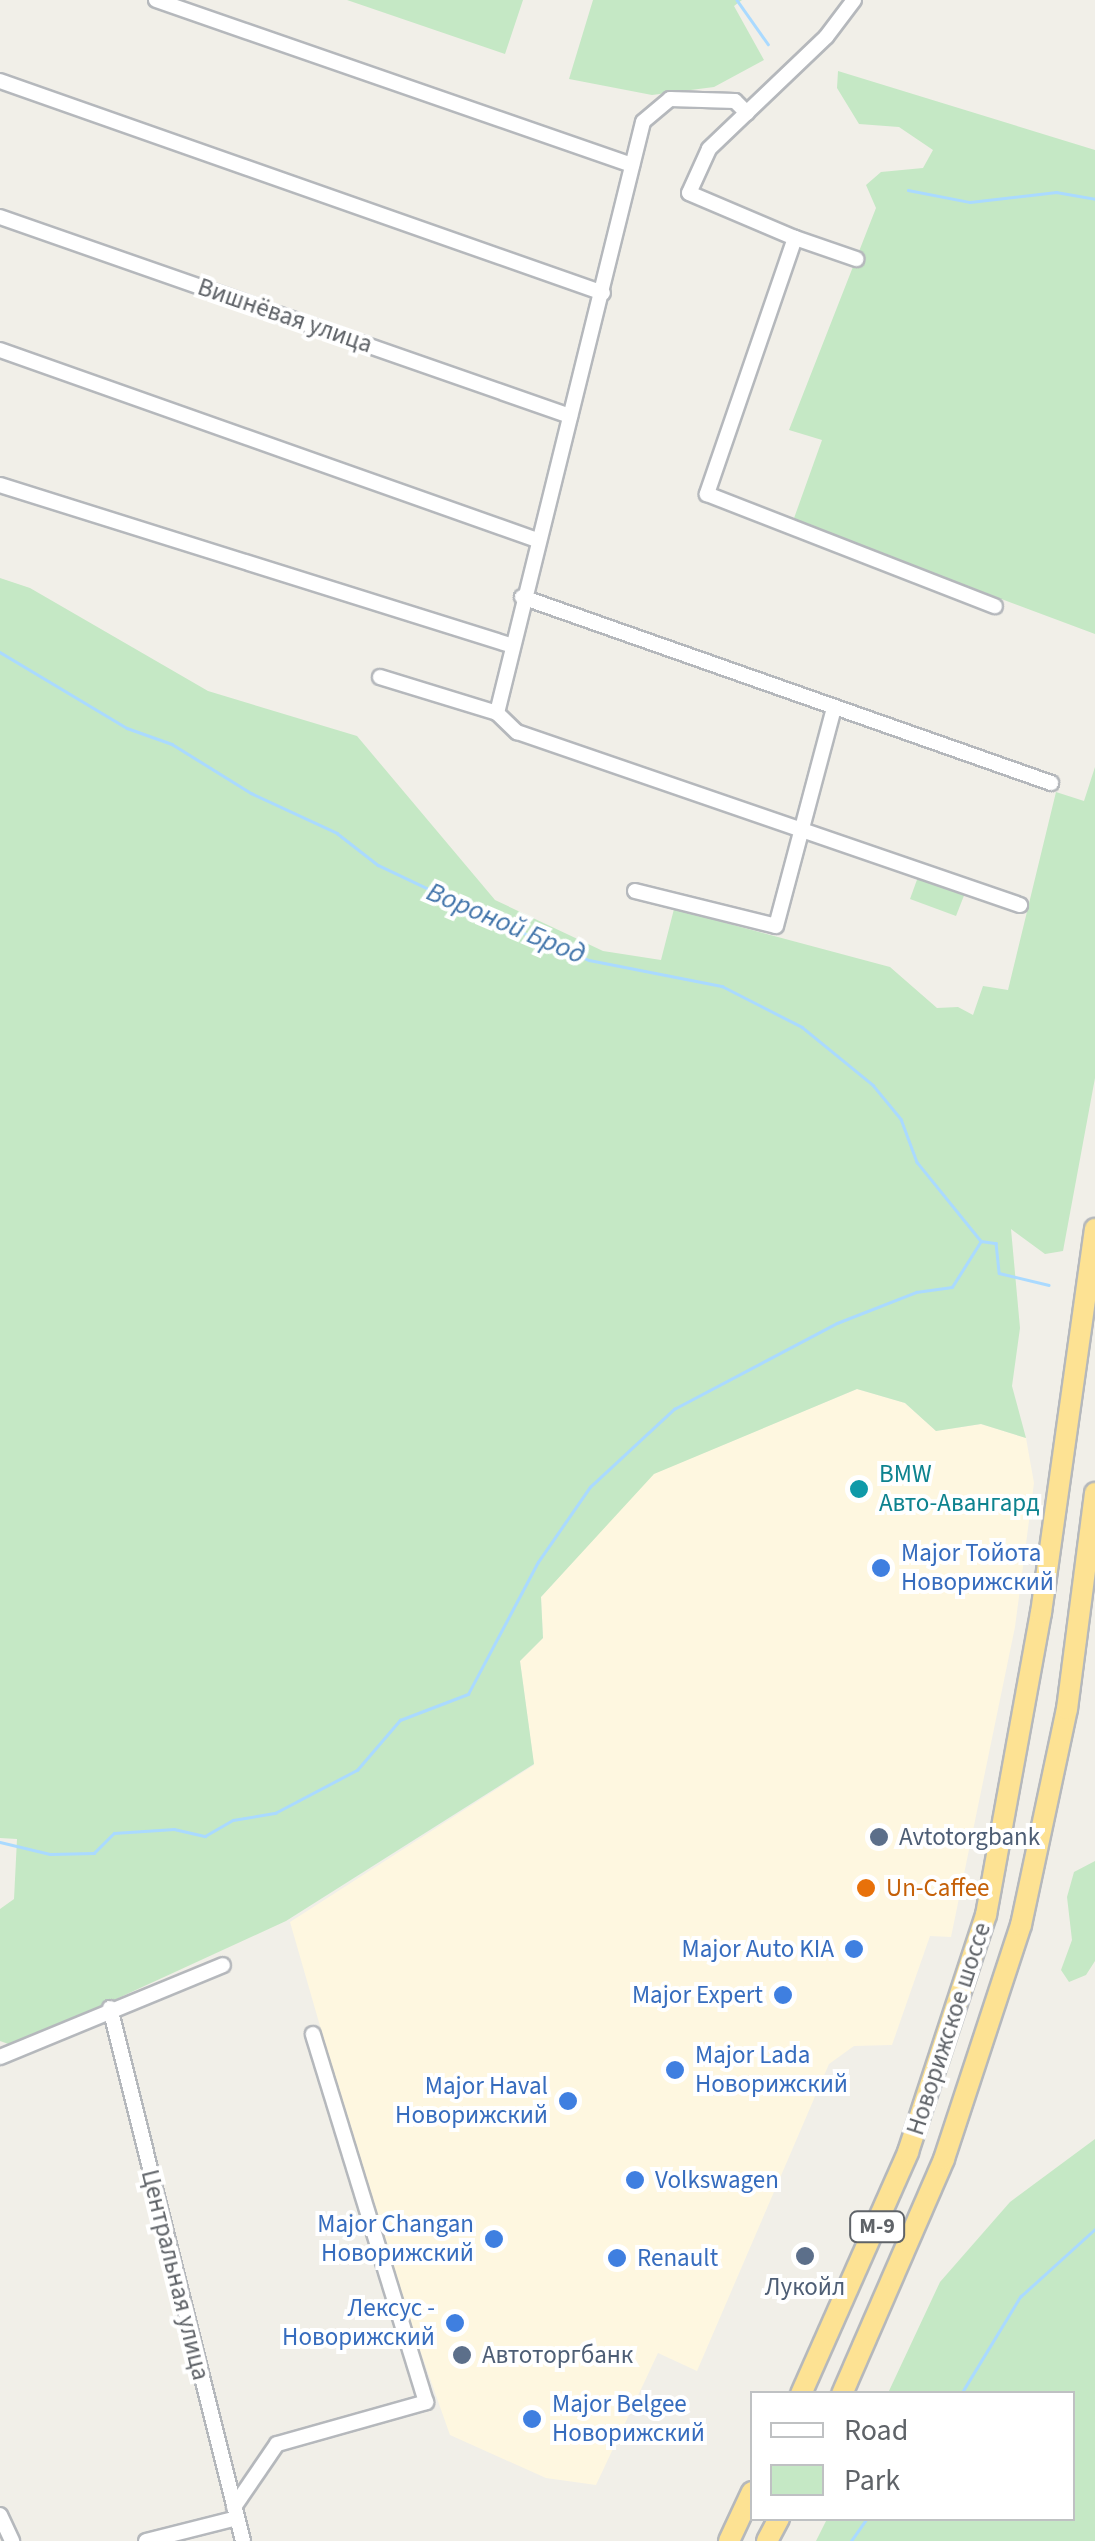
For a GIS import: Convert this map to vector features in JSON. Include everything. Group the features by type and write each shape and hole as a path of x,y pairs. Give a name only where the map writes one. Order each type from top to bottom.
{"highway":[{"name":"Новорижское шоссе","path":"801,2391 908,2152 986,1915 1041,1613 1095,1229"},
{"name":"Новорижское шоссе","path":"843,2391 944,2158 1021,1925 1067,1709 1095,1493"},
{"path":"728,2541 750,2496"}],"street":[{"path":"156,0 632,166"},
{"path":"854,0 826,37 697,166 689,194 856,259"},
{"path":"0,81 603,293"},
{"path":"497,714 510,645 603,293 643,122 660,103 735,101 747,113"},
{"name":"Вишнёвая улица","path":"0,217 570,416"},
{"path":"795,238 707,494 995,606"},
{"path":"0,350 537,540"},
{"path":"0,485 510,645"},
{"path":"522,597 1050,783"},
{"path":"380,676 497,714 517,732 1020,905"},
{"path":"635,891 776,926 834,708"},
{"path":"0,2057 110,2008 223,1965"},
{"name":"Центральная улица","path":"110,2008 244,2541"},
{"path":"146,2541 235,2512 276,2444 426,2402 312,2034"},
{"path":"0,2515 12,2541"}],"shaded area":[{"path":"857,1389 905,1403 936,1431 981,1424 1026,1438 1034,1483 1015,1627 951,1937 930,1936 892,2045 854,2046 829,2064 697,2371 658,2353 596,2485 546,2478 450,2435 385,2251 290,1922 534,1765 520,1661 543,1638 541,1597 653,1474"}],"green space":[{"path":"347,0 523,0 505,54"},
{"path":"593,0 742,0 734,6 764,60 714,87 652,95 569,79"},
{"path":"838,71 1095,150 1095,634 793,521 822,440 789,430 876,208 866,185 881,172 923,168 933,150 899,127 859,124 837,88"},
{"path":"0,578 30,588 208,691 357,736 495,900 603,951 661,960 674,909 890,967 937,1008 958,1007 973,1015 983,986 1008,990 1056,792 1084,801 1095,767 1095,1078 1063,1251 1045,1254 1011,1229 1020,1328 1012,1386 1026,1438 981,1424 936,1431 905,1403 857,1389 654,1474 541,1597 543,1638 520,1661 534,1764 286,1921 14,2046 0,2041 0,1909 14,1899 17,1839 0,1838"},
{"path":"918,877 965,893 956,916 910,899"},
{"path":"1095,1861 1095,1961 1086,1975 1069,1982 1061,1970 1072,1940 1067,1897 1074,1872"},
{"path":"1095,2139 1095,2541 816,2541 826,2521 1075,2521 1075,2391 889,2391 940,2282 1010,2202"}],"waterway":[{"path":"737,0 768,44"},
{"path":"908,190 970,202 1056,192 1095,199"},
{"name":"Вороной Брод","path":"0,652 127,728 172,744 251,793 337,833 378,865 502,924 589,960 722,986 802,1027 873,1085 901,1119 917,1162 981,1241 996,1243 999,1273 1049,1285"},
{"path":"0,1842 50,1854 94,1853 114,1833 174,1829 205,1836 233,1820 275,1813 357,1770 400,1720 468,1694 538,1562 590,1487 674,1409 837,1323 916,1292 952,1287 981,1241"},
{"path":"963,2391 1020,2297 1095,2229"},
{"path":"851,2541 865,2521"}],"place":[{"name":"BMW Авто-Авангард","path":"859,1489"},
{"name":"Major Тойота Новорижский","path":"881,1568"},
{"name":"Avtotorgbank","path":"879,1837"},
{"name":"Un-Caffee","path":"866,1888"},
{"name":"Major Auto KIA","path":"854,1949"},
{"name":"Major Expert","path":"783,1995"},
{"name":"Major Lada Новорижский","path":"675,2070"},
{"name":"Major Haval Новорижский","path":"568,2101"},
{"name":"Volkswagen","path":"635,2180"},
{"name":"Major Changan Новорижский","path":"494,2239"},
{"name":"Лукойл","path":"805,2256"},
{"name":"Renault","path":"617,2258"},
{"name":"Лексус - Новорижский","path":"455,2323"},
{"name":"Автоторгбанк","path":"462,2355"},
{"name":"Major Belgee Новорижский","path":"532,2419"}]}
